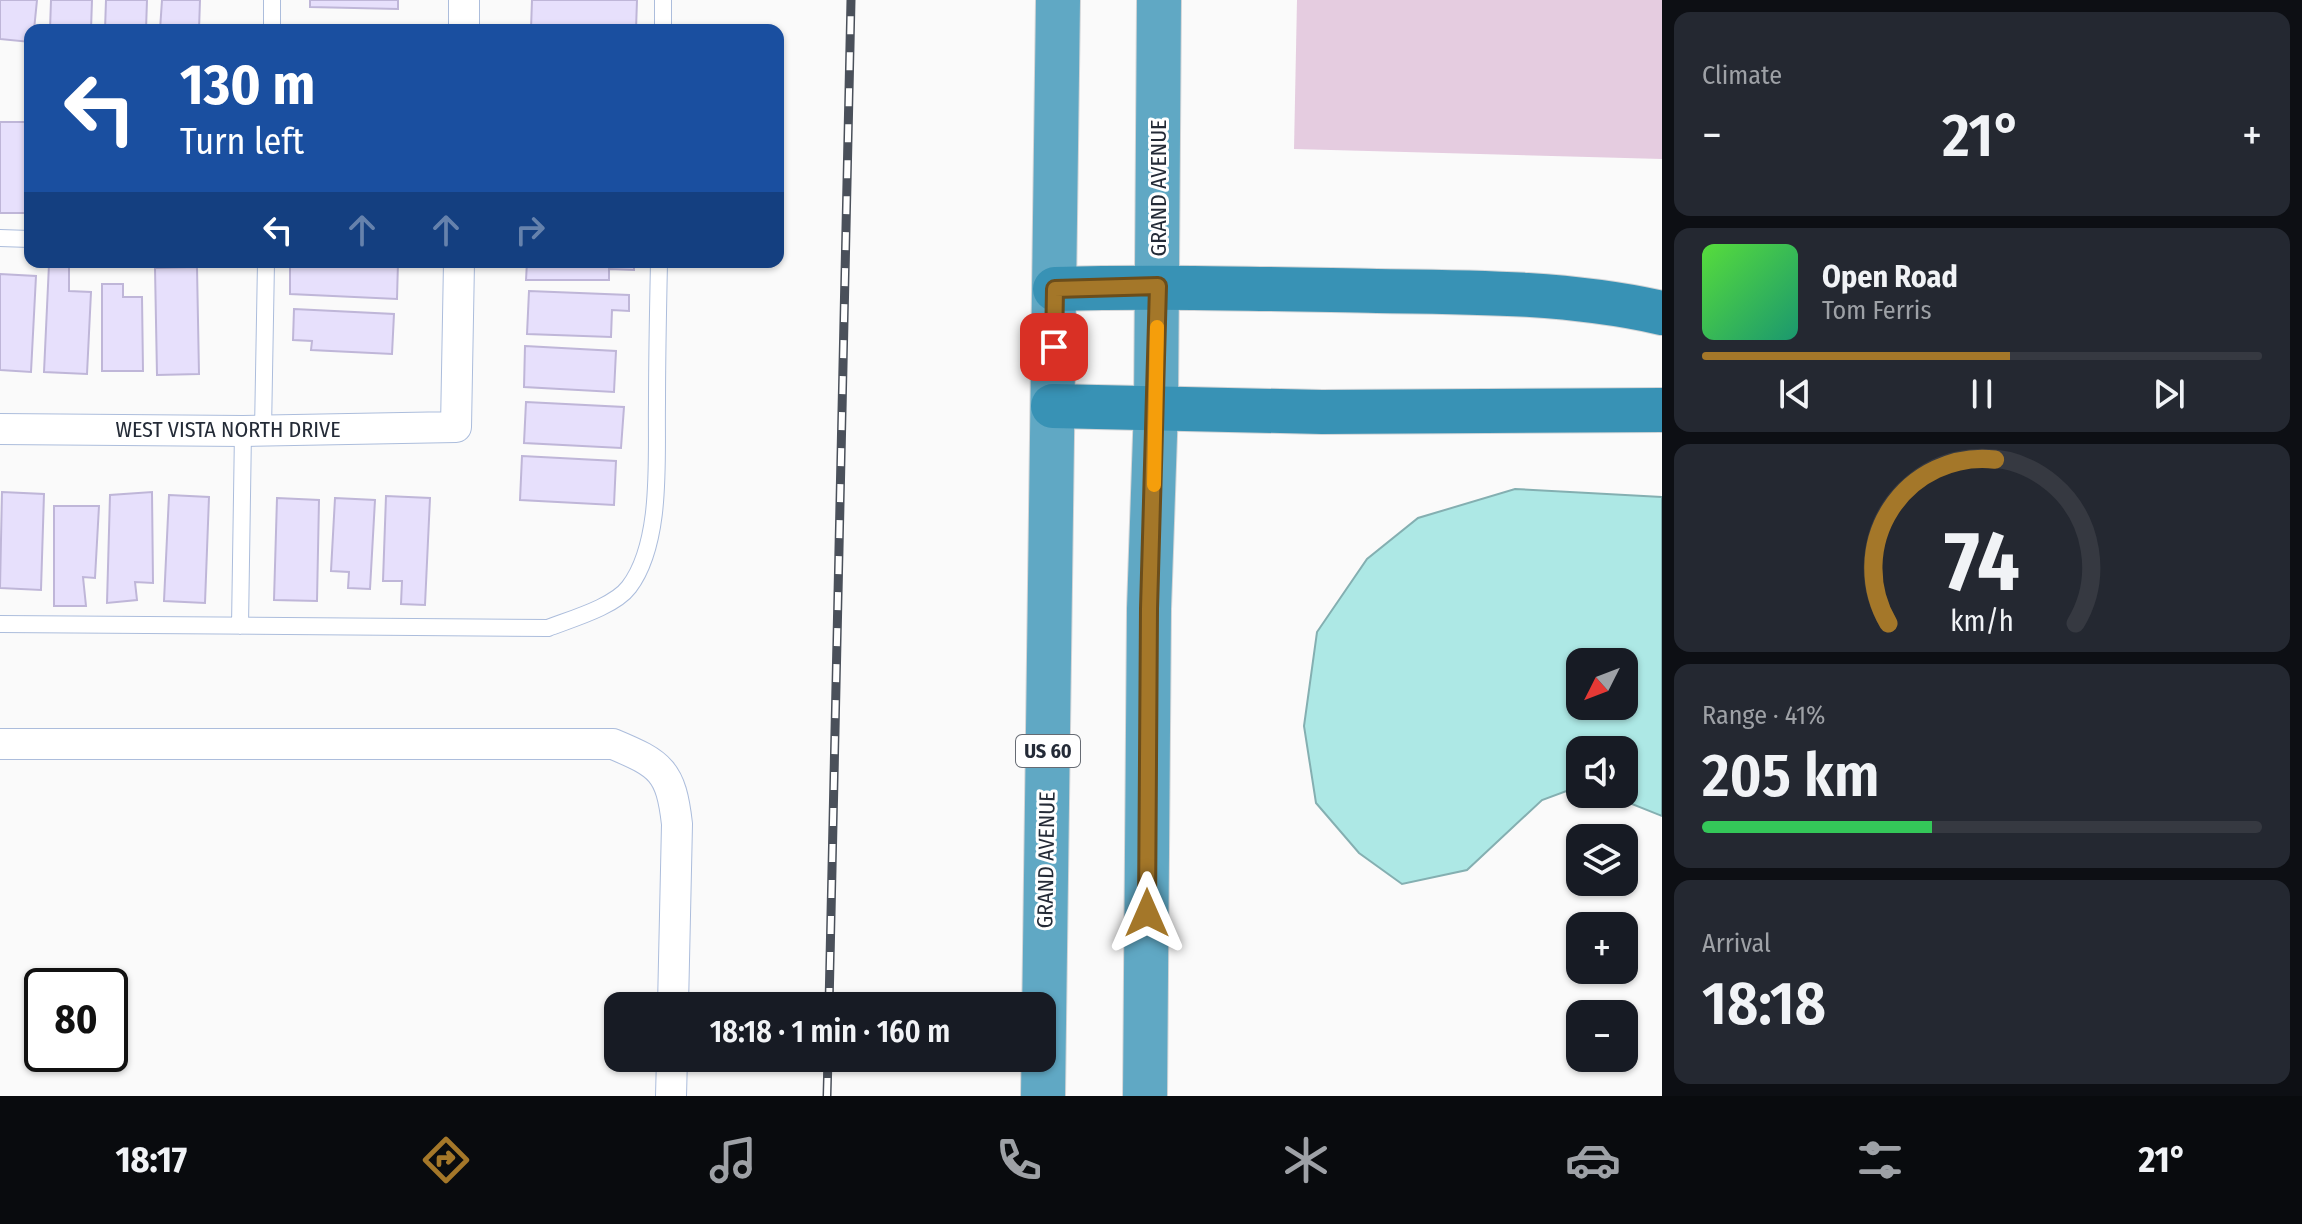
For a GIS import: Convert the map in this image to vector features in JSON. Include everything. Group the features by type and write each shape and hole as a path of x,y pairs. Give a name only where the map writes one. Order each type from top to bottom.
{"highway":[{"name":"GRAND AVENUE","path":"1043,1096 1058,0"},
{"name":"GRAND AVENUE","path":"1145,1096 1149,609 1158,286 1159,0"},
{"path":"1055,289 1158,286 1496,293 1634,306 1662,313"},
{"path":"1053,406 1322,412 1662,410"}],"street":[{"path":"464,0 464,24"},
{"name":"WEST VISTA NORTH DRIVE","path":"0,429 253,431 456,427 459,268"},
{"path":"0,744 613,744 641,756 660,769 668,779 675,800 673,992"},
{"path":"671,1096 672,1072"}],"lane":[{"path":"272,0 272,24"},
{"path":"663,0 663,24"},
{"path":"0,238 24,239"},
{"path":"240,626 266,268"},
{"path":"0,624 548,628 601,607 628,589 643,558 653,514 659,268"}],"shaded area":[{"path":"1297,0 1662,0 1662,159 1294,149"}],"water":[{"path":"1515,489 1662,497 1662,816 1638,806 1638,736 1566,736 1566,791 1542,800 1467,870 1402,884 1359,853 1316,803 1304,726 1317,632 1367,559 1418,518"}],"building":[{"path":"0,0 37,0 35,24 24,24 24,41 0,39"},
{"path":"51,0 92,0 91,24 50,24"},
{"path":"106,0 147,0 146,24 105,24"},
{"path":"162,0 200,0 199,24 160,24"},
{"path":"310,0 398,0 398,9 310,7"},
{"path":"532,0 637,0 636,24 531,24"},
{"path":"0,122 24,122 24,213 0,213"},
{"path":"49,268 69,268 69,291 91,292 87,374 44,372"},
{"path":"155,268 197,268 199,374 157,375"},
{"path":"290,268 398,268 397,299 290,294"},
{"path":"527,268 634,268 609,269 609,280 526,280"},
{"path":"0,274 36,276 31,372 0,370"},
{"path":"102,284 123,284 123,297 142,297 143,371 102,371"},
{"path":"529,291 629,295 629,311 612,310 611,337 527,334"},
{"path":"294,309 394,314 392,354 311,350 312,341 293,340"},
{"path":"525,346 616,351 614,392 524,387"},
{"path":"526,402 624,407 621,448 524,443"},
{"path":"522,456 616,461 614,505 520,500"},
{"path":"2,492 44,494 41,590 0,588"},
{"path":"152,492 153,583 135,582 137,600 107,603 110,495"},
{"path":"169,495 209,497 205,603 164,601"},
{"path":"386,496 430,498 425,605 401,604 402,581 383,581"},
{"path":"277,498 319,500 317,601 274,600"},
{"path":"335,498 375,500 370,589 348,588 349,572 331,571"},
{"path":"54,506 99,506 95,578 83,577 86,606 54,606"}],"railway":[{"path":"829,992 851,0"},
{"path":"827,1096 828,1072"}],"slow traffic":[{"path":"1154,485 1157,327"}],"route":[{"path":"1054,347 1055,289 1158,286 1149,609 1147,913"}]}
